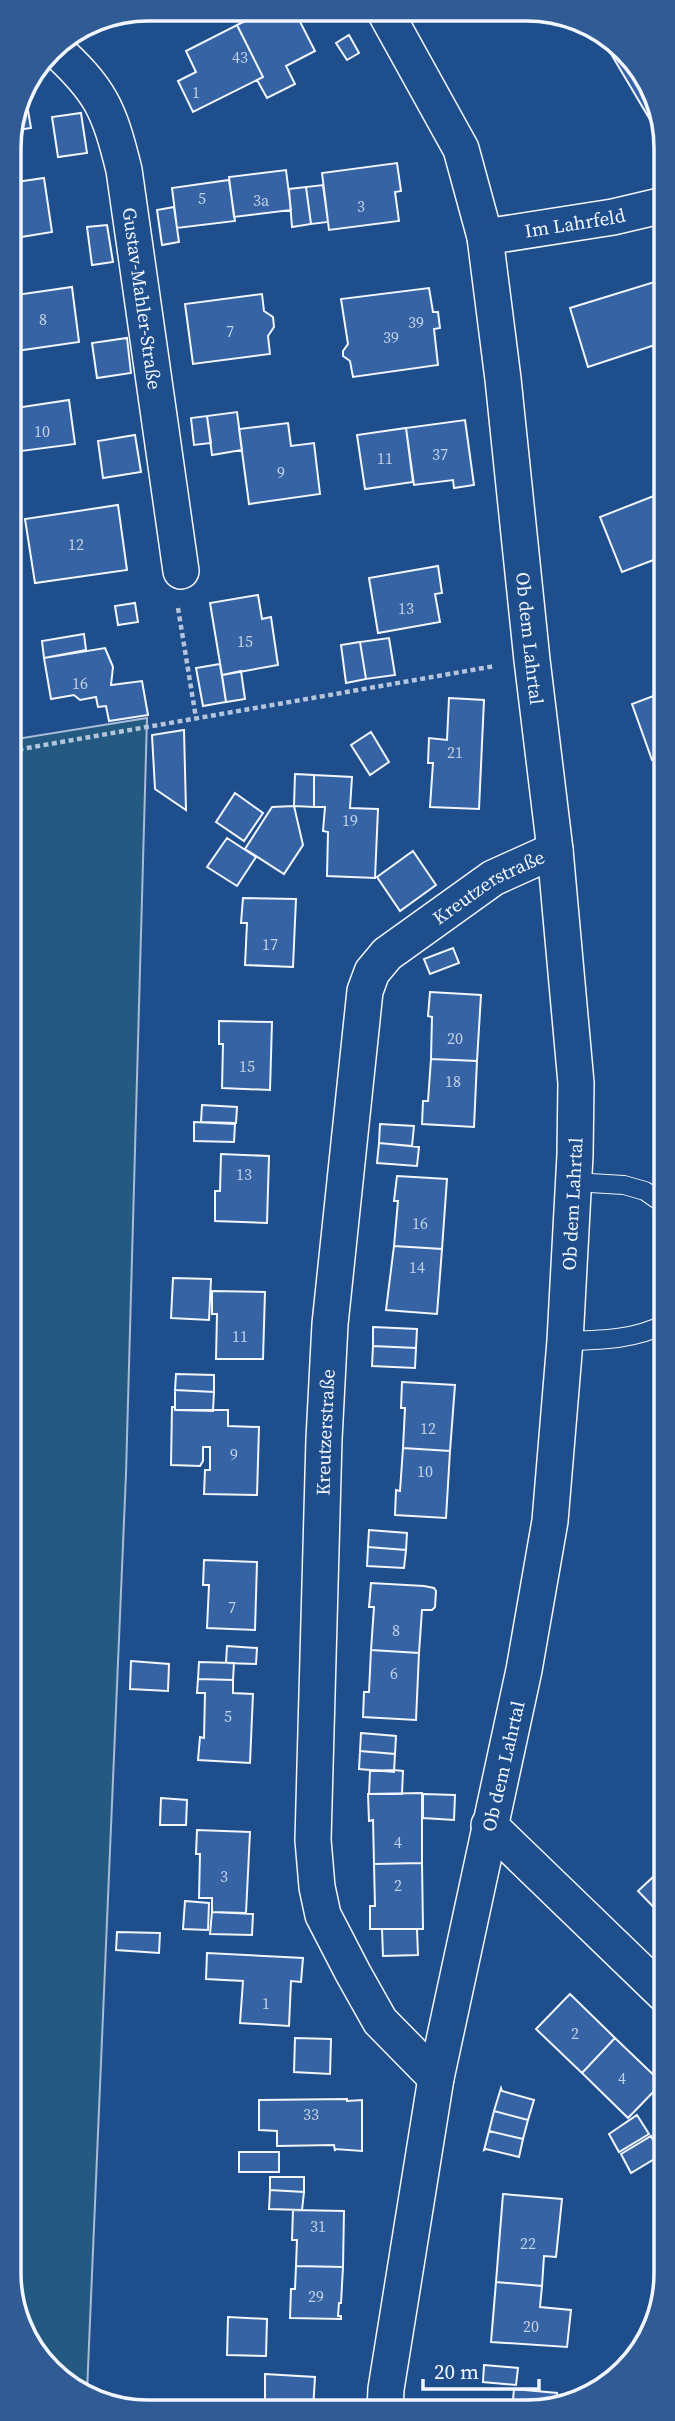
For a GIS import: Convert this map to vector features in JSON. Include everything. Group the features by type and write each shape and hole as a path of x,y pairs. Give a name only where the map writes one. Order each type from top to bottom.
{"street":[{"name":"Ob dem Lahrtal","path":"385,2400 436,2078 524,1670 550,1521 565,1341 576,1083 555,850 485,237 461,149 390,21"},
{"name":"Gustav-Mahler-Straße","path":"62,55 80,71 100,98 113,126 124,170 181,571"},
{"name":"Im Lahrfeld","path":"485,237 612,217 654,207"},
{"name":"Kreutzerstraße","path":"436,2078 380,2021 324,1915 317,1887 313,1840 324,1439 330,1324 365,991 372,972 387,954 493,877 555,850"},
{"path":"489,1825 654,1984"}],"lane":[{"path":"573,1182 624,1185 645,1191 654,1198"},
{"path":"565,1341 615,1340 654,1330"}],"path":[{"path":"181,571 175,591 196,718"},
{"path":"21,749 532,660"}],"shaded area":[{"path":"147,718 126,1474 87,2385 64,2369 38,2337 25,2306 21,2282 21,738"}],"building":[{"path":"245,21 300,21 315,51 286,66 295,84 267,98 257,80 263,77 237,25"},
{"path":"237,25 263,77 193,112 178,81 196,72 186,51"},
{"path":"349,35 359,53 347,60 336,43"},
{"path":"610,52 637,84 652,123"},
{"path":"28,108 31,128 22,129"},
{"path":"81,113 87,153 58,157 52,117"},
{"path":"397,163 401,191 395,192 399,221 329,230 322,173"},
{"path":"286,170 291,210 234,217 229,177"},
{"path":"44,178 52,232 21,237 21,181"},
{"path":"229,180 235,221 177,228 172,188"},
{"path":"323,185 328,222 311,224 306,187"},
{"path":"306,187 311,224 292,227 289,189"},
{"path":"174,207 179,242 162,245 157,210"},
{"path":"107,225 113,262 92,265 87,227"},
{"path":"654,282 654,345 588,367 570,308"},
{"path":"72,287 79,342 21,350 21,294"},
{"path":"429,288 433,312 438,312 440,328 434,329 438,365 353,377 350,361 343,356 348,344 341,299"},
{"path":"262,294 264,311 273,317 274,327 268,336 270,354 193,364 185,304"},
{"path":"127,338 131,373 97,378 92,343"},
{"path":"69,400 75,444 21,451 21,407"},
{"path":"237,412 242,450 212,455 207,416"},
{"path":"207,416 211,443 194,445 191,418"},
{"path":"465,420 474,485 454,488 453,480 414,485 406,428"},
{"path":"288,423 291,446 314,443 320,494 249,504 239,429"},
{"path":"406,428 413,482 365,489 357,435"},
{"path":"135,435 141,472 103,478 98,441"},
{"path":"654,496 654,560 622,572 600,517"},
{"path":"118,505 127,570 35,583 25,519"},
{"path":"438,566 442,593 435,594 440,622 378,633 369,578"},
{"path":"258,595 262,619 271,617 278,665 222,675 210,603"},
{"path":"135,603 138,622 118,625 115,606"},
{"path":"84,634 86,650 44,658 42,641"},
{"path":"389,638 395,675 366,679 360,642"},
{"path":"360,642 366,679 346,683 341,645"},
{"path":"105,648 113,667 111,685 142,681 148,715 109,721 106,706 98,707 96,697 80,700 74,695 51,699 44,658"},
{"path":"220,664 226,702 203,706 196,668"},
{"path":"241,671 245,699 226,702 222,675"},
{"path":"654,696 652,760 632,704"},
{"path":"449,698 484,700 479,809 430,807 433,763 428,763 429,738 447,740"},
{"path":"184,730 186,810 155,789 152,735"},
{"path":"371,732 389,762 370,775 351,745"},
{"path":"295,774 314,775 314,807 294,806"},
{"path":"314,775 352,777 350,808 378,809 375,878 327,876 328,832 323,831 325,807 314,807"},
{"path":"235,793 263,813 244,841 216,822"},
{"path":"294,806 303,845 284,874 245,849 272,807"},
{"path":"227,838 256,857 237,886 207,867"},
{"path":"413,851 436,885 400,911 377,877"},
{"path":"243,898 296,899 293,967 245,965 247,923 241,923"},
{"path":"453,948 459,963 430,974 424,959"},
{"path":"430,992 481,995 477,1061 431,1059 432,1017 428,1016"},
{"path":"219,1021 272,1022 270,1090 222,1088 223,1044 219,1044"},
{"path":"431,1059 477,1061 474,1127 422,1124 423,1101 428,1101"},
{"path":"202,1105 237,1107 236,1123 201,1122"},
{"path":"194,1122 235,1124 234,1142 194,1141"},
{"path":"380,1124 414,1126 412,1146 379,1143"},
{"path":"379,1143 419,1147 417,1166 377,1163"},
{"path":"221,1154 269,1156 267,1223 215,1221 215,1191 220,1191"},
{"path":"397,1176 447,1179 442,1249 394,1246"},
{"path":"394,1246 442,1249 437,1314 386,1310"},
{"path":"173,1278 211,1279 209,1320 171,1318"},
{"path":"212,1291 265,1292 263,1359 216,1359 217,1314 212,1314"},
{"path":"373,1327 417,1329 416,1348 373,1346"},
{"path":"373,1346 416,1348 415,1368 372,1366"},
{"path":"176,1374 214,1375 214,1392 175,1390"},
{"path":"402,1382 455,1385 450,1451 403,1448 405,1408 401,1408"},
{"path":"175,1390 214,1392 213,1411 175,1410"},
{"path":"172,1407 175,1407 175,1410 228,1410 228,1426 259,1427 257,1495 204,1494 205,1470 210,1470 210,1447 203,1447 203,1461 200,1466 171,1465"},
{"path":"403,1448 450,1451 446,1518 395,1515 396,1490 400,1491"},
{"path":"369,1530 407,1533 406,1550 368,1547"},
{"path":"368,1547 406,1550 404,1568 367,1566"},
{"path":"204,1560 257,1562 255,1630 207,1628 209,1585 203,1585"},
{"path":"371,1583 434,1588 435,1607 432,1610 422,1610 419,1653 371,1650 374,1607 369,1607"},
{"path":"227,1646 257,1648 256,1664 226,1663"},
{"path":"371,1650 419,1653 416,1720 363,1717 364,1692 369,1692"},
{"path":"131,1661 169,1664 168,1691 130,1689"},
{"path":"199,1662 234,1663 233,1680 198,1679"},
{"path":"198,1679 233,1680 233,1693 253,1694 250,1763 198,1760 200,1737 204,1738 205,1693 197,1693"},
{"path":"361,1733 396,1736 395,1754 360,1751"},
{"path":"360,1751 395,1754 394,1772 359,1769"},
{"path":"370,1771 403,1771 402,1794 369,1794"},
{"path":"422,1793 422,1863 374,1864 373,1820 369,1821 368,1794"},
{"path":"423,1794 455,1795 454,1820 423,1818"},
{"path":"161,1798 187,1800 186,1825 160,1825"},
{"path":"197,1830 250,1832 246,1913 212,1912 212,1898 199,1898 200,1854 196,1854"},
{"path":"422,1863 423,1929 370,1929 370,1906 375,1906 374,1864"},
{"path":"654,1878 654,1908 638,1891"},
{"path":"185,1901 209,1903 208,1930 183,1929"},
{"path":"212,1912 253,1914 252,1935 210,1934"},
{"path":"382,1929 417,1929 418,1955 383,1956"},
{"path":"117,1932 160,1933 159,1953 116,1950"},
{"path":"207,1953 303,1958 301,1982 291,1981 289,2026 240,2023 243,1981 206,1979"},
{"path":"570,1994 615,2038 582,2073 536,2029"},
{"path":"295,2038 331,2039 330,2074 294,2072"},
{"path":"615,2038 654,2075 654,2091 628,2118 582,2073"},
{"path":"501,2088 502,2091 534,2100 528,2120 494,2111"},
{"path":"259,2100 362,2100 362,2151 335,2151 334,2145 277,2146 277,2131 259,2130"},
{"path":"494,2111 528,2120 523,2139 489,2131"},
{"path":"637,2115 649,2134 619,2152 609,2134"},
{"path":"489,2131 523,2139 519,2157 484,2150"},
{"path":"651,2136 654,2142 654,2159 631,2173 621,2154"},
{"path":"239,2152 279,2152 279,2172 239,2172"},
{"path":"270,2177 304,2177 304,2192 270,2190"},
{"path":"270,2190 304,2192 302,2210 269,2209"},
{"path":"503,2194 562,2199 556,2257 544,2256 542,2286 496,2282"},
{"path":"293,2210 344,2211 343,2267 296,2266 297,2240 292,2240"},
{"path":"296,2266 343,2267 338,2316 341,2316 341,2319 290,2318 291,2289 295,2289"},
{"path":"496,2282 542,2286 540,2307 571,2310 567,2347 491,2342"},
{"path":"228,2317 267,2319 266,2356 227,2355"},
{"path":"484,2365 518,2368 516,2385 483,2382"},
{"path":"265,2374 315,2377 314,2400 265,2400"},
{"path":"514,2389 557,2393 557,2397 552,2398 513,2400"}]}
